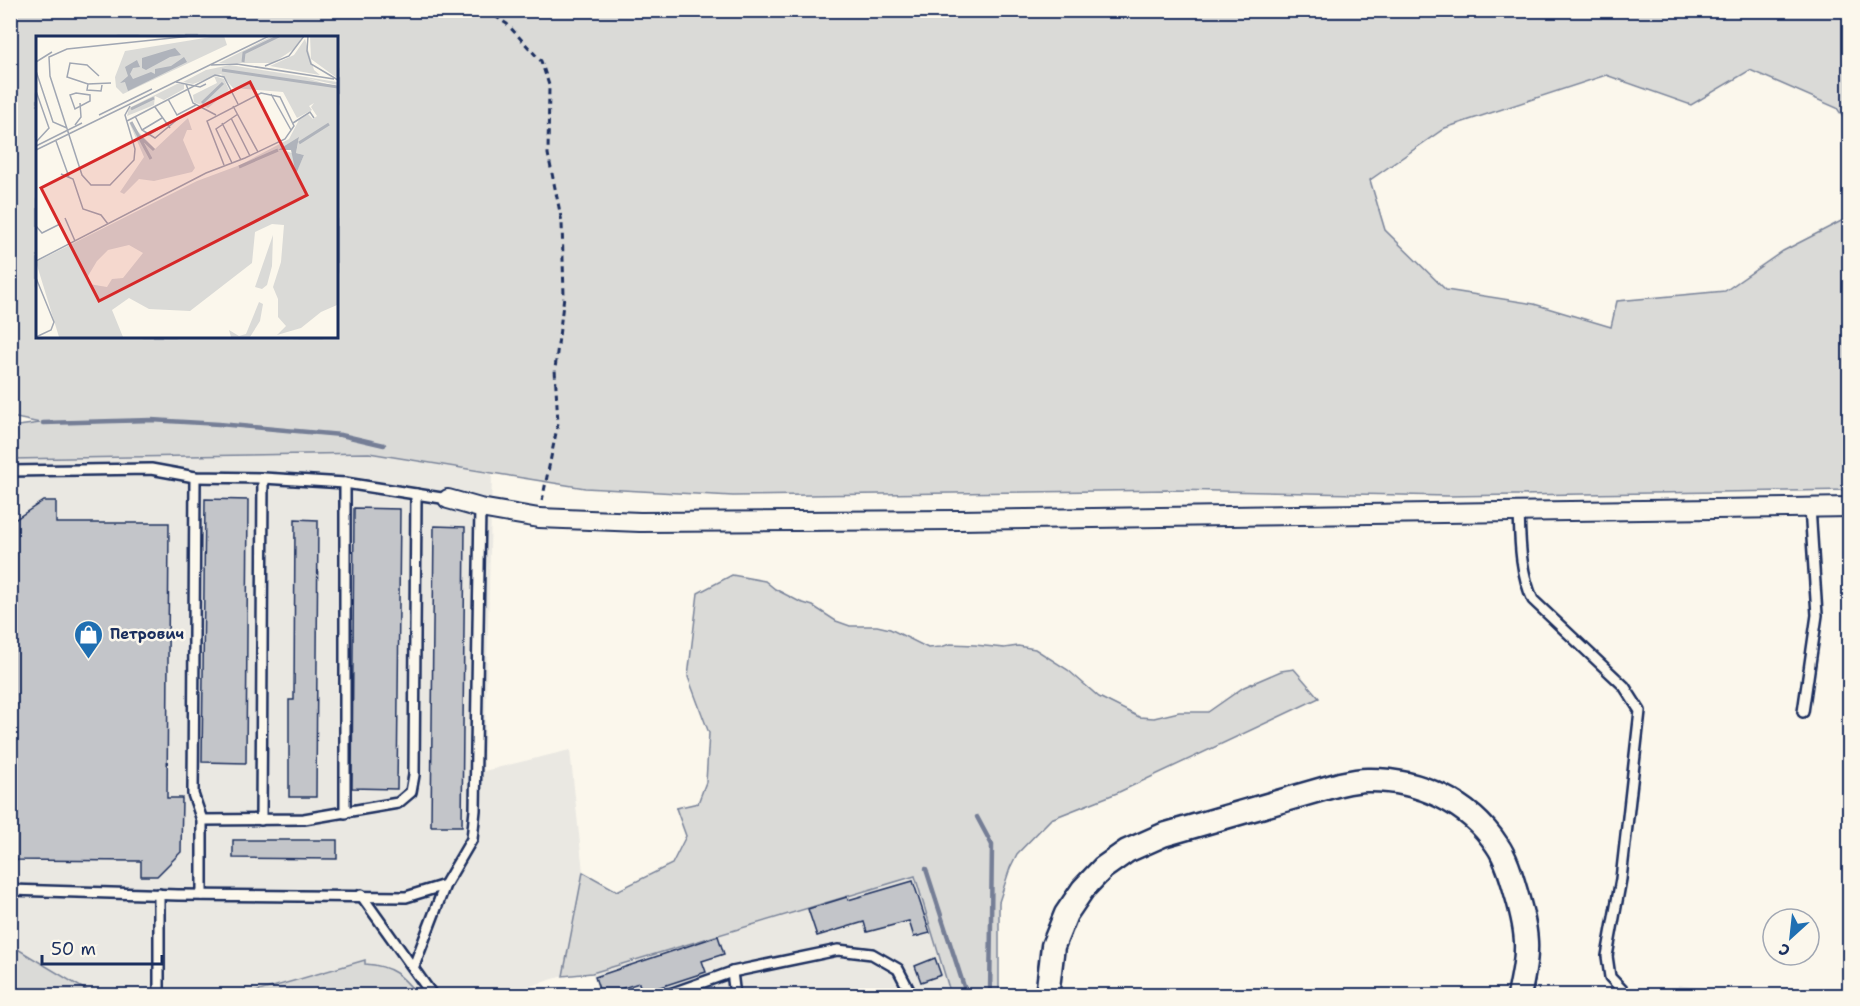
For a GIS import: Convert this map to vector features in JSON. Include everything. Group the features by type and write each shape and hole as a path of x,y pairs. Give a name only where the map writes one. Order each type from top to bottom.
{"street":[{"path":"448,499 480,508 539,518 640,522 948,520 1850,507"},
{"path":"1047,996 1053,946 1066,914 1089,882 1103,868 1127,851 1174,831 1340,784 1365,780 1390,781 1416,786 1444,796 1476,819 1498,845 1512,877 1523,916 1527,951 1519,996"}],"lane":[{"path":"10,471 151,469 195,477 345,483 448,499"},
{"path":"195,477 193,794 202,820 202,895"},
{"path":"261,820 263,478"},
{"path":"345,483 345,813"},
{"path":"202,820 304,819 398,803 411,792 414,775 416,494"},
{"path":"1803,712 1817,615 1810,507"},
{"path":"414,966 445,885 472,839 475,810 480,508"},
{"path":"1519,511 1527,587 1533,600 1624,686 1640,711 1621,879 1607,956 1610,977 1619,991 1628,996"},
{"path":"10,890 406,897 445,885"},
{"path":"159,894 159,996"},
{"path":"361,895 414,966 433,996"},
{"path":"664,996 732,972 838,950 872,954 898,969 912,996"},
{"path":"732,972 735,996"}],"path":[{"path":"486,10 507,24 541,61 549,84 548,154 562,222 564,296 555,369 558,423 539,518"}],"shaded area":[{"path":"11,10 1849,11 1849,126 1837,108 1750,70 1691,105 1606,75 1445,128 1370,180 1385,230 1446,290 1534,304 1611,327 1617,301 1725,291 1783,251 1849,217 1849,490 1448,496 1171,490 733,496 585,488 369,453 11,459 11,427 40,423 11,417"},
{"path":"369,453 492,474 484,771 570,750 583,872 563,976 498,996 94,995 11,945 10,459"},
{"path":"732,575 765,581 775,589 813,606 836,621 850,626 877,626 890,629 928,648 950,644 1004,648 1018,646 1035,649 1068,670 1099,697 1139,717 1154,718 1179,712 1208,712 1244,687 1281,671 1294,669 1319,698 1117,793 1051,819 1017,854 999,902 999,995 951,995 915,876 592,973 563,976 583,872 617,891 672,864 686,836 676,808 698,803 706,782 709,733 688,677 698,593"},
{"path":"915,876 951,995 600,995 592,973"},
{"path":"11,945 94,995 11,995"},
{"path":"365,960 365,964 390,969 418,995 245,995"},
{"path":"1678,985 1742,995 1676,995"}],"building":[{"path":"205,499 248,500 246,763 202,762"},
{"name":"Петрович","path":"43,501 56,501 56,523 169,523 167,798 182,798 181,852 157,876 141,876 141,861 10,860 10,523"},
{"path":"354,508 400,509 397,789 352,788"},
{"path":"295,519 318,520 316,797 289,797 289,700 294,700"},
{"path":"434,526 465,527 462,826 431,826"},
{"path":"233,840 337,840 337,859 233,858"},
{"path":"913,881 930,933 914,937 909,921 867,932 864,922 817,936 808,909"},
{"path":"718,936 724,954 702,961 706,972 642,993 639,983 601,995 595,977"},
{"path":"935,958 941,975 921,982 915,966"}],"waterway":[{"path":"43,423 151,420 219,424 341,435 384,445"},
{"path":"977,817 992,845 990,996"},
{"path":"926,869 967,996"}],"place":[{"name":"Петрович","path":"89,660"}]}
